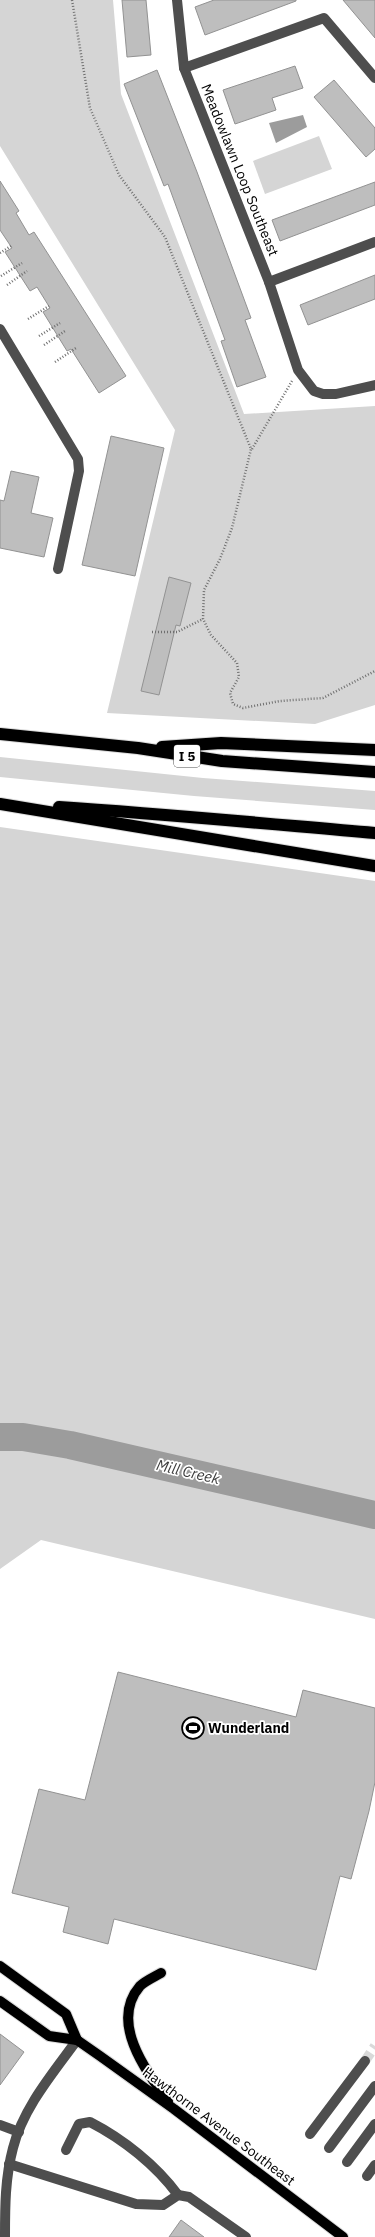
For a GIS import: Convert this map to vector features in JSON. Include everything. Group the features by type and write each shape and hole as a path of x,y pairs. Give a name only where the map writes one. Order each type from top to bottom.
{"highway":[{"name":"I 5","path":"0,734 138,748 222,761 375,772"},
{"name":"I 5","path":"138,748 221,743 375,750"},
{"path":"0,804 155,813 224,821 375,833"},
{"path":"0,804 375,866"}],"main road":[{"path":"0,1966 66,2014 76,2040"},
{"path":"161,1973 141,1985 131,2000 128,2014 131,2035 146,2070 174,2109"},
{"name":"Hawthorne Avenue Southeast","path":"0,2000 49,2036 76,2040 174,2109 342,2237"}],"street":[{"name":"Meadowlawn Loop Southeast","path":"177,0 184,68 269,282 298,370 314,391 323,394 336,394 375,385"},
{"path":"184,68 324,18 375,78"},
{"path":"269,282 375,242"},
{"path":"0,329 78,459 80,471 58,569"},
{"path":"6,2237 4,2205 9,2164 19,2132 36,2098 76,2040"},
{"path":"310,2134 365,2060"},
{"path":"329,2148 375,2086"},
{"path":"66,2150 79,2124 90,2122 122,2142 165,2177 178,2195 189,2197 246,2237"},
{"path":"0,2124 19,2132"},
{"path":"347,2162 375,2124"},
{"path":"9,2164 136,2204 163,2205 178,2195"},
{"path":"367,2176 375,2165"}],"path":[{"path":"72,0 90,108 119,175 165,237 251,449"},
{"path":"0,253 11,246"},
{"path":"1,276 22,263"},
{"path":"7,285 27,271"},
{"path":"28,319 49,306"},
{"path":"39,336 60,323"},
{"path":"44,345 65,331"},
{"path":"55,362 76,348"},
{"path":"298,370 251,449 232,528 220,559 204,590 203,620 211,635 237,663 239,677 230,693 233,704 243,708 280,701 323,698 375,671"},
{"path":"152,632 177,632 203,620"}],"shaded area":[{"path":"0,0 113,0 121,94 244,414 375,406 375,705 315,724 107,713 175,430 0,146"},
{"path":"303,115 307,127 276,143 269,123"},
{"path":"319,136 332,169 265,194 253,161"},
{"path":"0,757 203,778 375,791 375,810 194,796 0,777"},
{"path":"0,827 375,881 375,1619 41,1540 0,1569"}],"building":[{"path":"122,0 146,0 151,55 127,57"},
{"path":"214,0 296,1 205,35 195,7"},
{"path":"343,0 375,0 375,38"},
{"path":"295,66 303,88 272,98 276,110 235,124 223,90"},
{"path":"157,70 197,172 251,318 245,320 266,377 237,387 221,341 225,340 168,184 164,186 124,84"},
{"path":"334,80 375,128 375,149 366,157 314,97"},
{"path":"0,181 19,211 16,213 29,235 34,232 126,376 99,393 71,349 67,351 43,312 50,308 37,287 30,291 5,252 12,248 0,230"},
{"path":"375,182 375,205 280,241 272,220"},
{"path":"375,275 375,299 308,325 300,305"},
{"path":"111,436 164,448 135,576 82,565"},
{"path":"11,471 39,477 31,513 53,518 44,557 0,548 0,500 4,501"},
{"path":"169,577 191,583 180,626 176,625 159,695 141,691"},
{"path":"118,1672 296,1717 303,1690 375,1708 375,1782 369,1811 351,1879 340,1876 316,1970 114,1919 108,1944 63,1932 69,1907 12,1893 39,1789 85,1800"},
{"path":"0,2034 24,2052 0,2085"},
{"path":"181,2220 204,2237 169,2237"}],"waterway":[{"name":"Mill Creek","path":"0,1437 23,1437 70,1445 375,1515"}],"tunnel":[{"path":"365,2061 375,2046"}],"place":[{"name":"Wunderland","path":"193,1728"}]}
